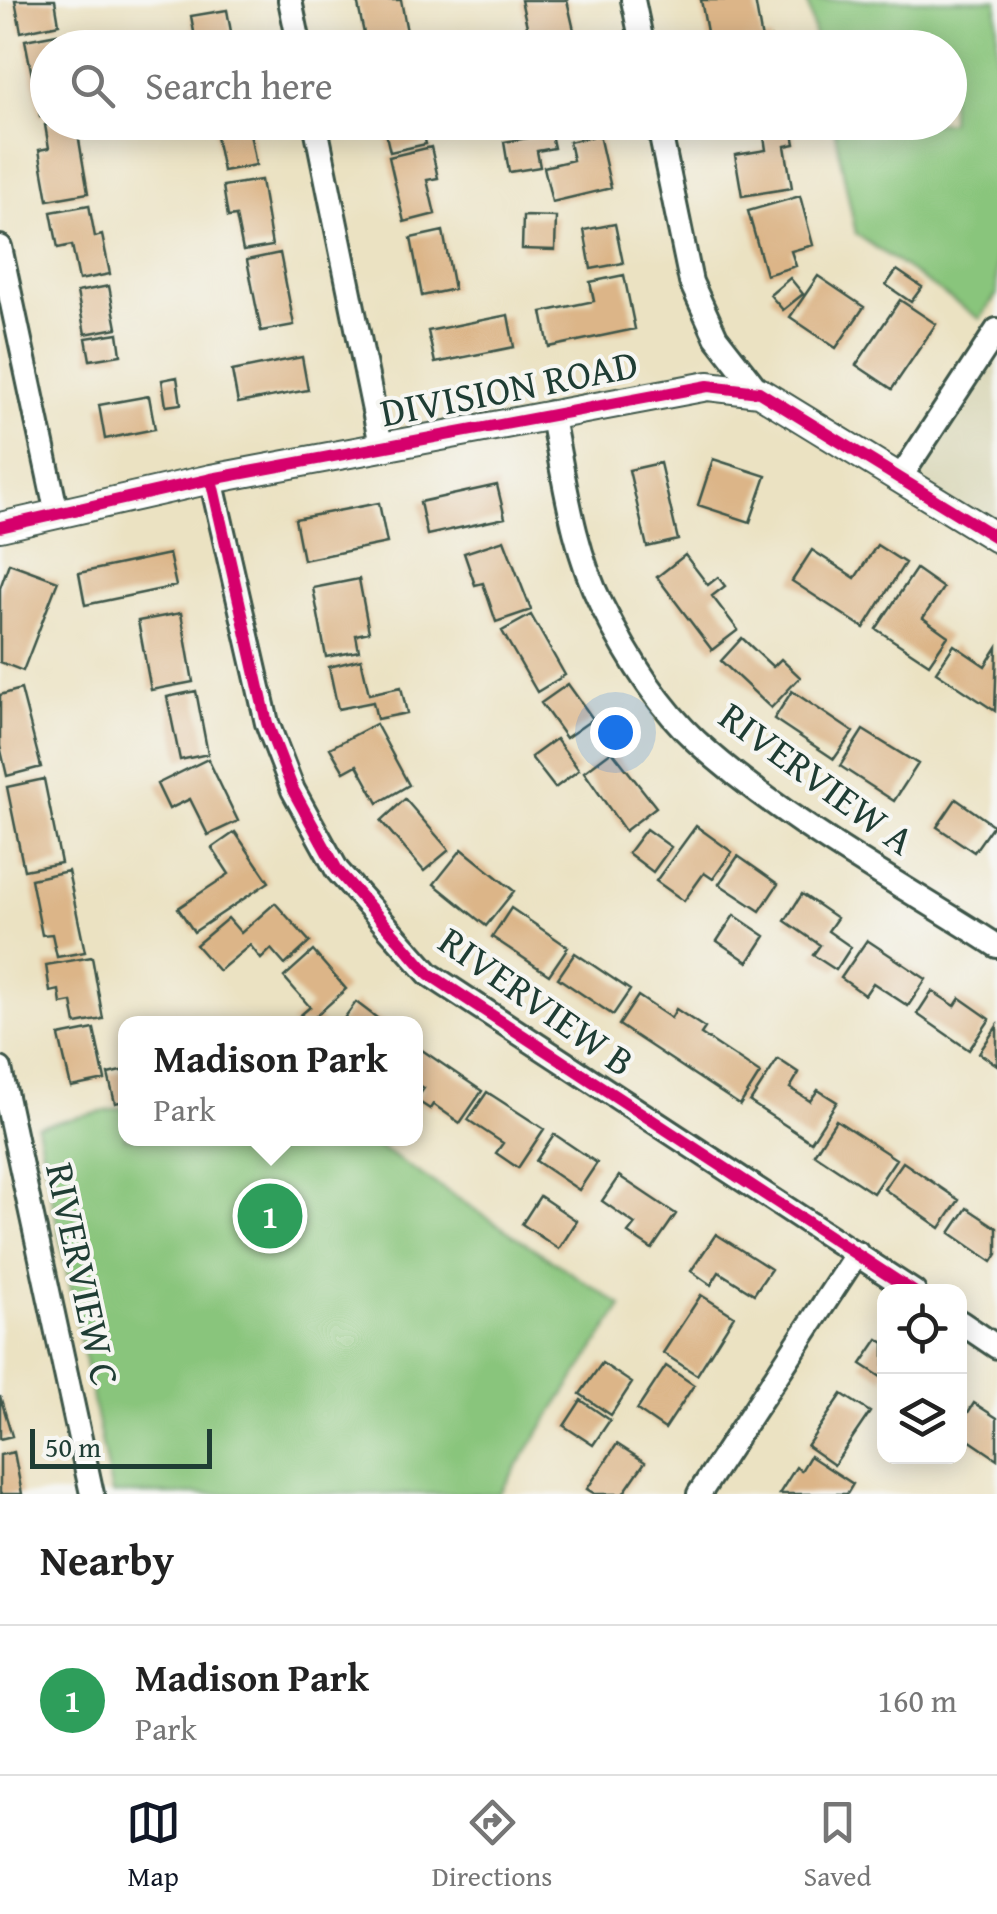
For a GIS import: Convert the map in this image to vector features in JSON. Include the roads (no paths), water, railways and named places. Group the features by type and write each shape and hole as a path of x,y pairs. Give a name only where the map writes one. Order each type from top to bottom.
{"street":[{"path":"290,0 296,30"},
{"path":"633,0 639,30"},
{"path":"319,140 381,446"},
{"path":"662,140 690,282 716,338 759,392"},
{"path":"0,248 56,514"},
{"path":"902,475 997,330"},
{"name":"DIVISION ROAD","path":"0,527 211,479 708,386 759,392 902,475 997,538"},
{"name":"RIVERVIEW A","path":"550,413 573,519 600,601 645,678 694,739 759,792 997,946"},
{"name":"RIVERVIEW B","path":"211,479 268,723 292,790 337,870 430,974 902,1284"},
{"name":"RIVERVIEW C","path":"0,1070 92,1494"},
{"path":"698,1494 856,1253"},
{"path":"967,1327 997,1347"}],"place":[{"name":"Madison Park","path":"270,1216"}]}
